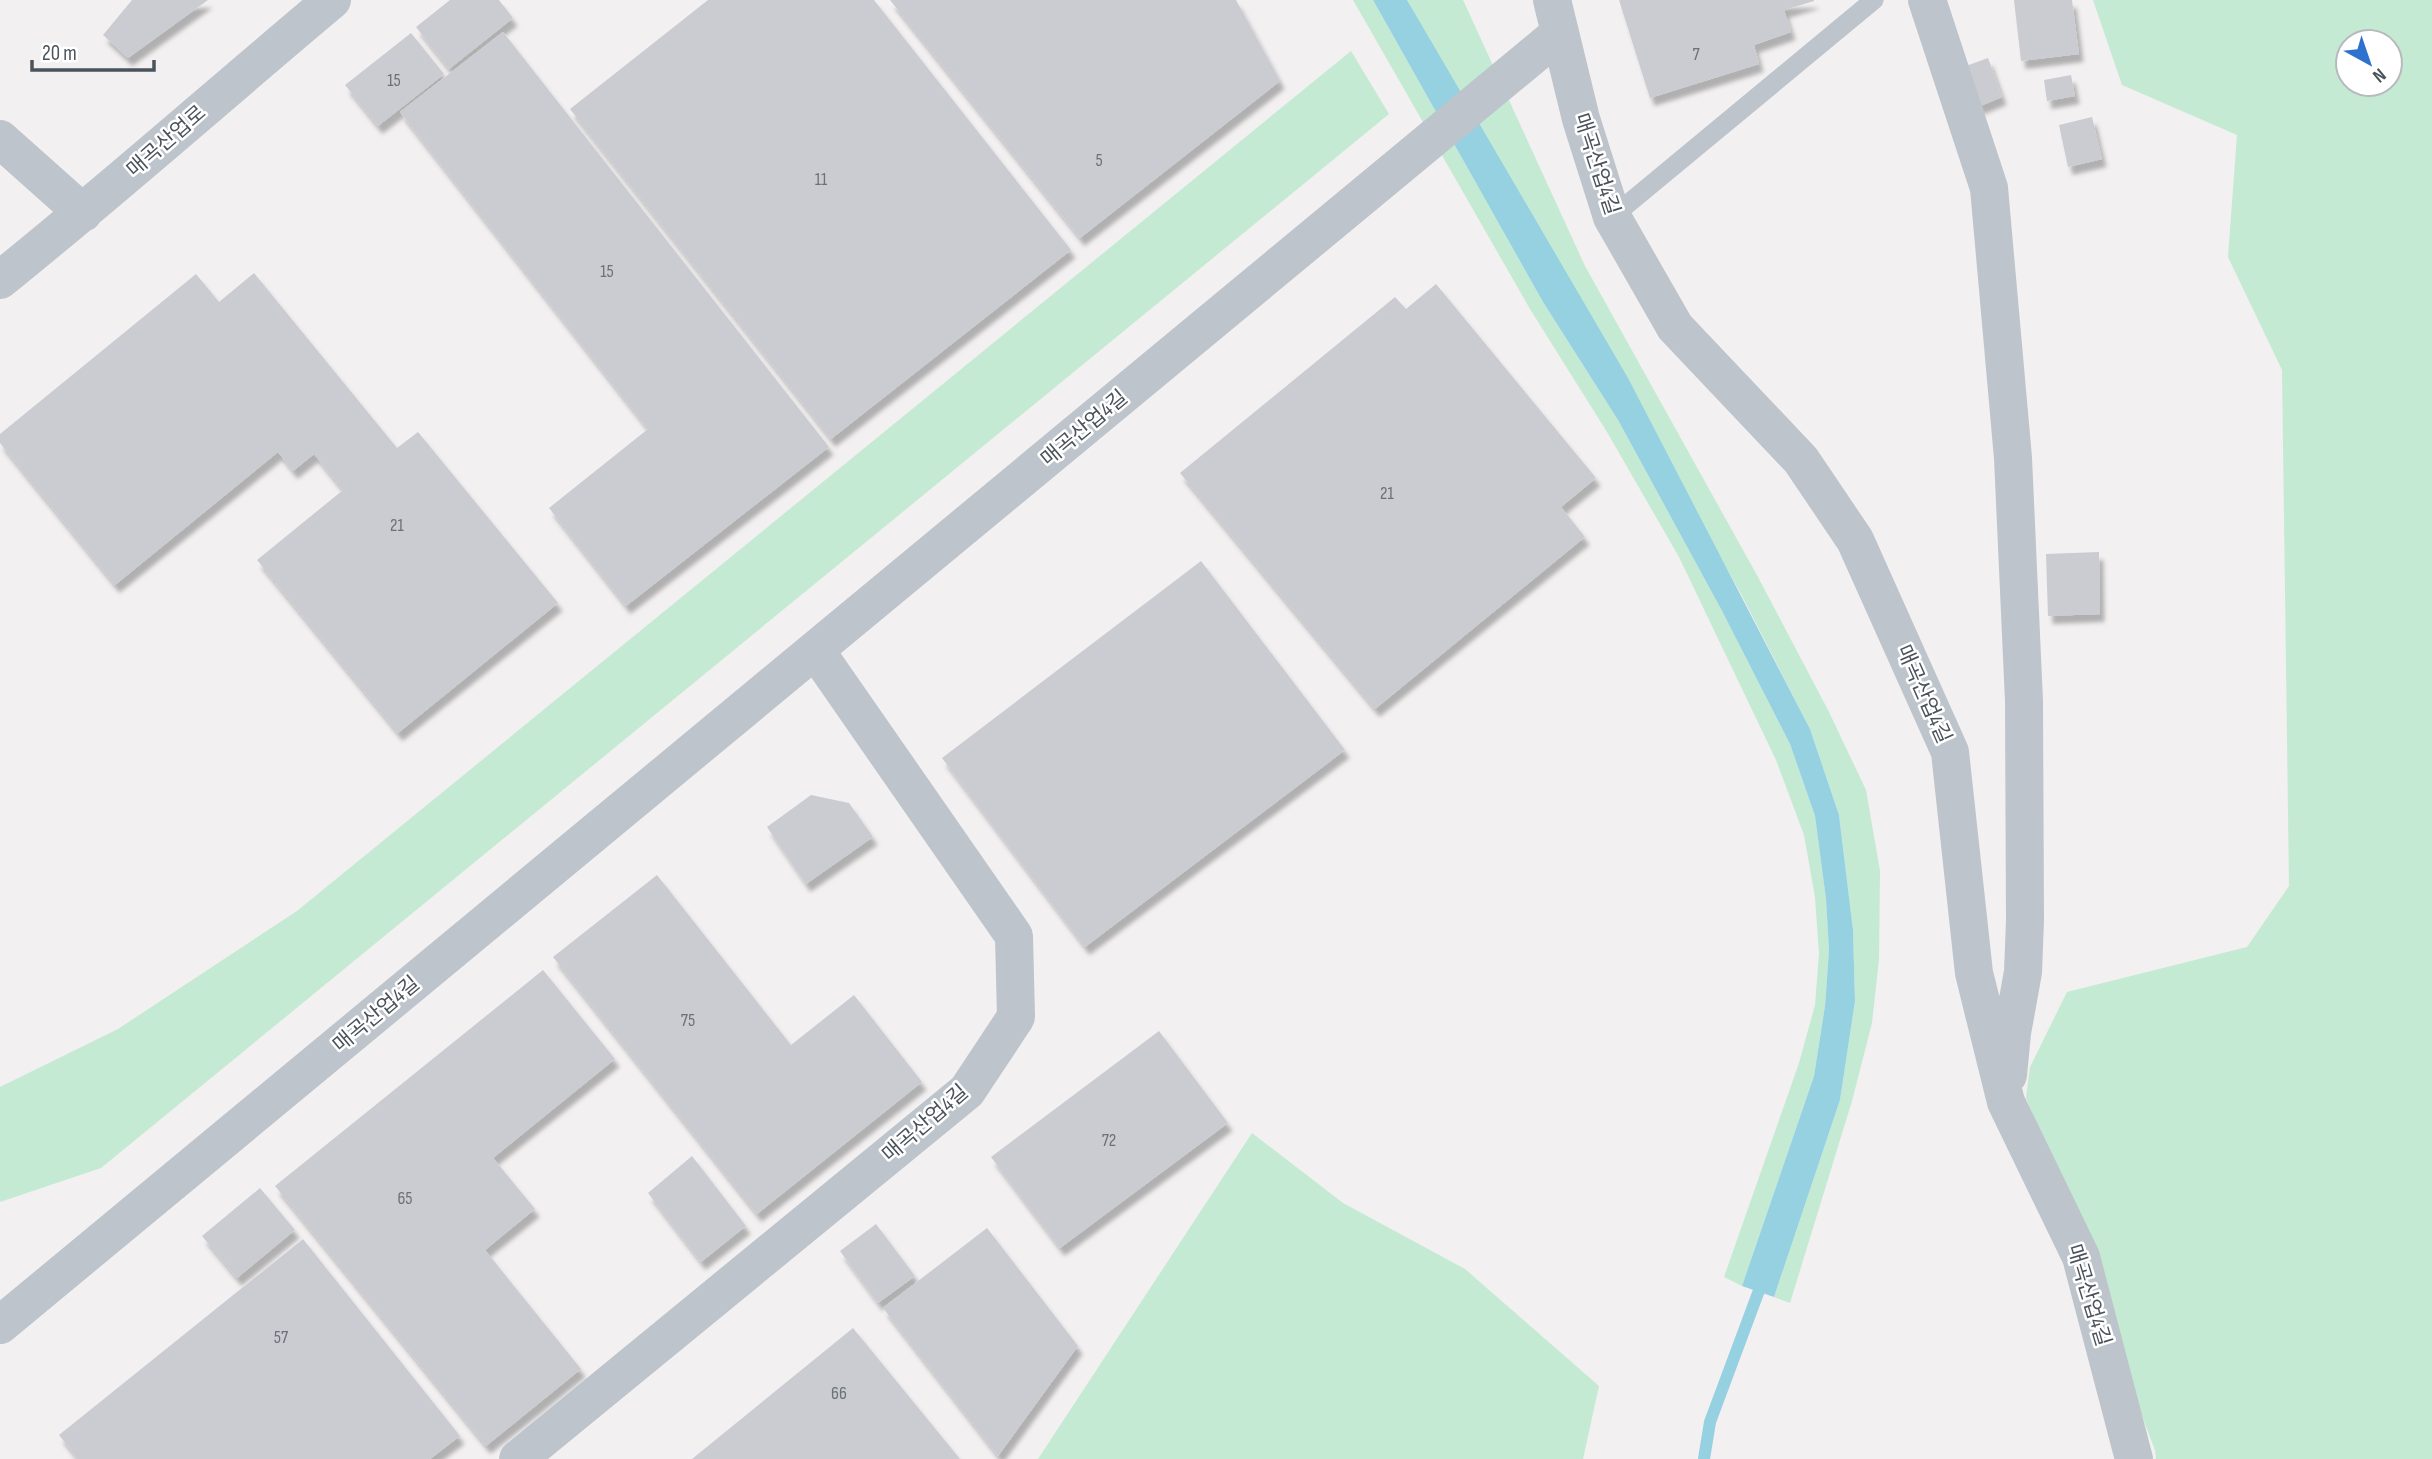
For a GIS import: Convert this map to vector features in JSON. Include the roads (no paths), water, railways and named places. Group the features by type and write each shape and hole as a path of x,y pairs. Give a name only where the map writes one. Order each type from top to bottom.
{"street":[{"name":"매곡산업로","path":"0,280 83,214 332,0"},
{"path":"1927,0 1989,188 2012,458 2024,701 2025,921 2023,972 2012,1033 2006,1102"},
{"name":"매곡산업4길","path":"1556,16 1581,120 1612,216 1675,327 1801,460 1856,540 1950,752 1974,973 2006,1102 2081,1257 2134,1459"},
{"name":"매곡산업4길","path":"0,1325 1528,59 1556,16"},
{"path":"0,139 83,214"},
{"name":"매곡산업4길","path":"518,1459 967,1091 1016,1017 1014,936 816,651"}],"lane":[{"path":"1612,216 1874,0"}],"water":[{"path":"1373,0 1407,0 1628,378 1810,729 1839,815 1853,930 1855,1001 1840,1100 1774,1297 1742,1286 1814,1076 1825,1006 1829,950 1826,899 1815,816 1790,744 1721,609 1618,420 1543,302"}],"waterway":[{"path":"1704,1459 1710,1422 1764,1277"}]}
